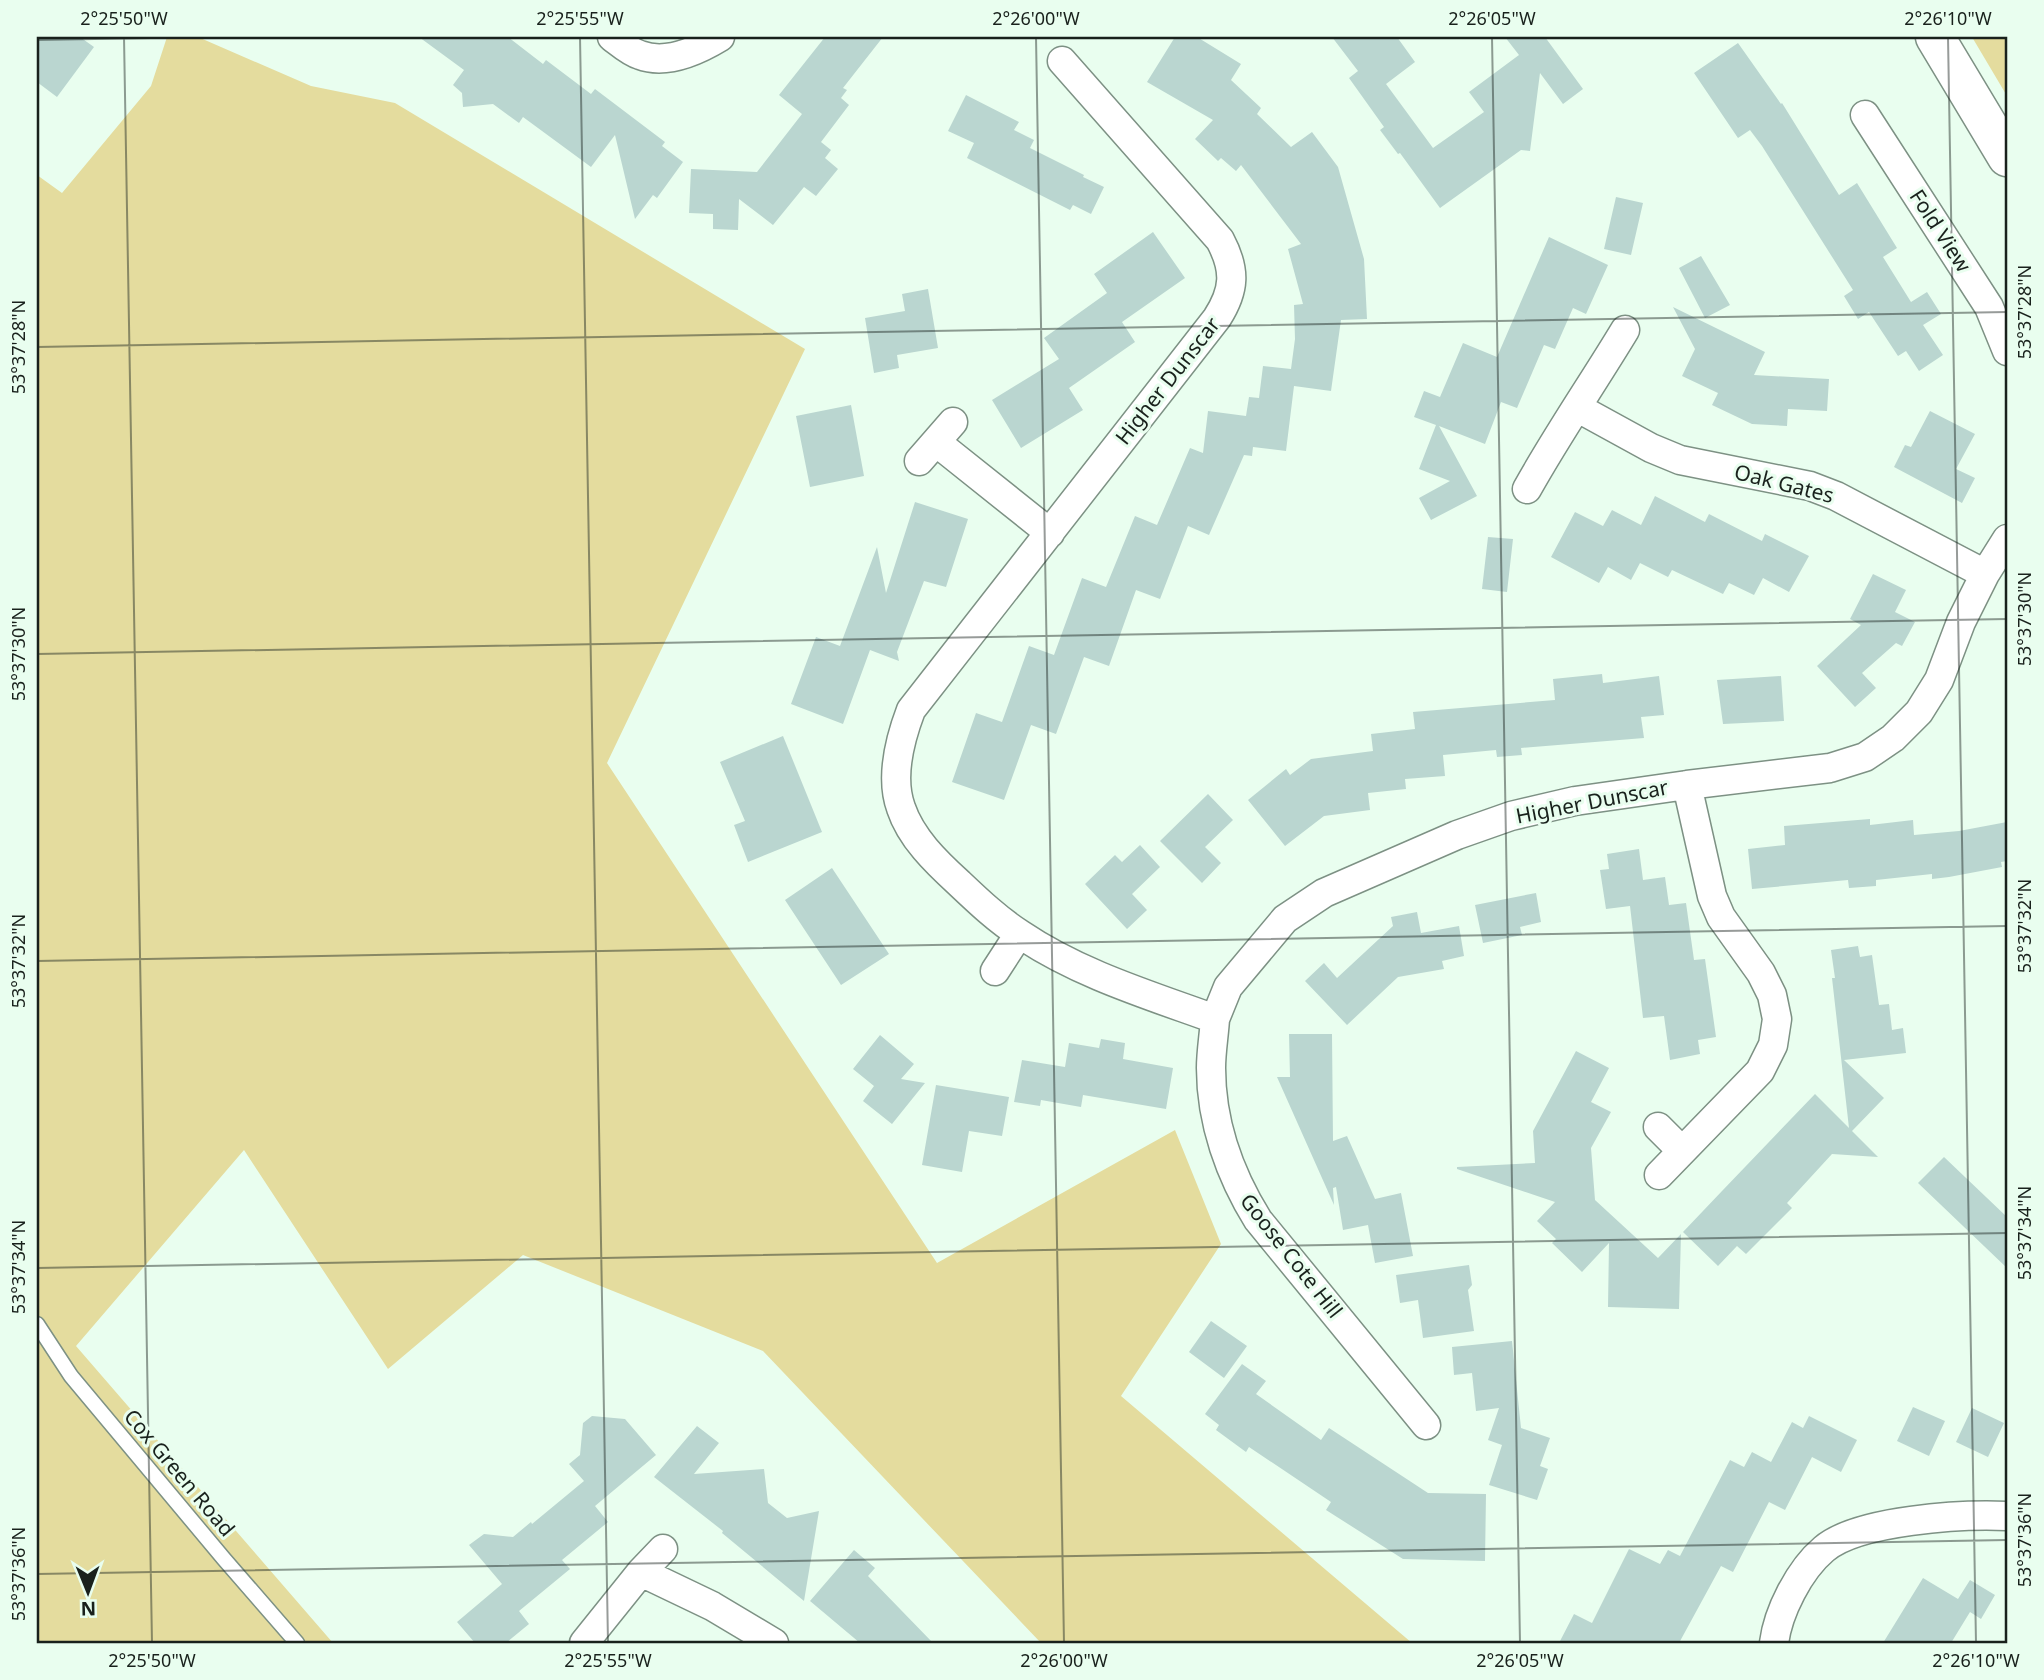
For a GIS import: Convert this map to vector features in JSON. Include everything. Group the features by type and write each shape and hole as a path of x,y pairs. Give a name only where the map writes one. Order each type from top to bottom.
{"highway":[{"path":"1935,37 2007,157"}],"street":[{"path":"612,37 639,55 656,58 697,50 719,37"},
{"name":"Higher Dunscar","path":"1062,61 1220,240 1230,258 1232,279 1228,301 1217,318 911,710 900,739 897,774 900,807 919,842 951,876 1019,934 1065,961 1129,988 1215,1019 1228,987 1285,919 1324,892 1457,835 1511,816 1575,801 1830,768 1865,757 1893,738 1919,712 1939,680 1961,622 1985,574 2007,539"},
{"name":"Fold View","path":"1865,115 1989,307 2007,351"},
{"path":"1527,489 1625,330"},
{"name":"Oak Gates","path":"1578,408 1651,448 1680,460 1810,486 1836,496 1985,574"},
{"path":"936,442 1050,533"},
{"path":"1659,1175 1760,1070 1773,1045 1777,1019 1772,995 1761,973 1721,916 1712,896 1687,785"},
{"path":"995,971 1019,934"},
{"name":"Goose Cote Hill","path":"1215,1019 1211,1067 1214,1106 1224,1148 1240,1191 1258,1220 1426,1425"},
{"path":"1658,1127 1682,1152"},
{"path":"1774,1643 1785,1602 1824,1549 1853,1534 1905,1522 2007,1516"},
{"path":"584,1643 663,1549"},
{"path":"641,1572 712,1606 774,1643"}],"lane":[{"name":"Cox Green Road","path":"37,1324 71,1376 297,1643"}],"shaded area":[{"path":"167,37 198,37 311,86 395,103 805,349 607,763 937,1263 1175,1130 1221,1244 1121,1396 1412,1643 1041,1643 763,1351 523,1255 388,1369 244,1150 76,1346 333,1643 37,1643 37,175 62,193 151,86"},
{"path":"1972,37 2007,37 2007,96"}],"building":[{"path":"37,37 80,37 94,47 57,97 37,82"},
{"path":"419,37 508,37 543,64 546,60 591,94 595,89 665,142 662,146 683,162 657,198 653,195 635,219 615,135 591,167 523,117 519,123 493,104 463,107 462,93 453,85 464,70"},
{"path":"825,37 883,37 843,88 847,90 841,98 849,105 821,142 831,150 825,158 838,169 816,196 804,187 773,225 739,199 738,230 713,229 713,214 689,213 691,169 757,172 802,114 779,95"},
{"path":"1175,37 1197,37 1241,64 1231,80 1261,108 1257,114 1291,147 1312,132 1338,167 1364,259 1367,319 1341,320 1331,391 1294,386 1286,451 1253,447 1252,456 1244,455 1209,535 1188,526 1160,599 1136,590 1109,666 1084,657 1056,734 1031,725 1004,800 952,782 976,713 1002,722 1029,646 1054,655 1082,578 1106,587 1135,516 1157,525 1190,448 1203,453 1208,411 1246,416 1249,397 1259,398 1263,366 1291,369 1295,339 1294,305 1303,304 1288,249 1301,244 1241,165 1236,171 1221,158 1218,161 1195,139 1213,120 1147,82"},
{"path":"1332,37 1397,37 1415,62 1386,84 1433,148 1484,112 1469,92 1519,55 1505,37 1545,37 1583,89 1563,104 1540,73 1530,151 1521,150 1440,208 1380,130 1384,127 1349,78 1358,71"},
{"path":"1738,43 1782,103 1839,195 1857,183 1897,248 1883,257 1911,302 1927,292 1941,314 1923,325 1943,355 1919,371 1906,351 1898,356 1869,312 1858,319 1844,296 1853,290 1762,146 1750,130 1738,138 1694,73"},
{"path":"966,95 1019,122 1014,130 1034,140 1030,148 1104,187 1091,214 1073,205 1070,210 967,158 974,143 948,131"},
{"path":"1616,197 1643,203 1631,255 1604,249"},
{"path":"1153,232 1185,278 1122,322 1135,342 1069,388 1083,410 1021,448 992,400 1059,359 1044,338 1107,293 1094,274"},
{"path":"1549,237 1608,265 1586,314 1573,308 1555,349 1544,345 1517,408 1501,402 1485,444 1439,426 1477,496 1431,520 1419,498 1450,481 1419,469 1436,425 1414,417 1424,391 1440,397 1463,343 1497,357"},
{"path":"1701,256 1730,305 1705,318 1679,268"},
{"path":"928,289 938,348 897,355 899,368 874,373 865,318 905,311 902,294"},
{"path":"1673,307 1765,352 1754,375 1829,379 1827,411 1788,409 1787,426 1752,424 1712,405 1718,393 1682,376 1695,349"},
{"path":"851,405 864,476 810,487 796,416"},
{"path":"1930,411 1975,434 1956,469 1975,478 1962,503 1894,467 1905,445 1911,447"},
{"path":"1655,496 1705,522 1709,514 1762,541 1765,534 1809,556 1789,592 1763,578 1754,595 1729,583 1723,594 1672,570 1668,577 1640,563 1631,580 1608,567 1599,583 1551,557 1575,512 1603,526 1612,510 1641,525"},
{"path":"915,502 968,519 946,587 924,581 897,652 899,661 870,650 843,724 791,704 816,637 840,646 877,547 886,593"},
{"path":"1488,537 1513,539 1507,592 1482,589"},
{"path":"1873,574 1906,590 1895,612 1915,622 1902,646 1896,643 1862,673 1876,688 1855,707 1817,666 1861,625 1850,619"},
{"path":"1602,674 1603,683 1659,676 1664,715 1641,717 1644,738 1521,748 1522,755 1497,757 1496,750 1443,755 1445,776 1405,779 1406,789 1368,793 1370,810 1324,816 1285,846 1248,800 1286,769 1290,775 1311,759 1373,751 1371,734 1415,729 1413,712 1555,700 1553,679"},
{"path":"1781,676 1784,721 1723,724 1717,680"},
{"path":"783,736 822,832 748,862 734,825 745,821 720,762"},
{"path":"1208,794 1233,820 1205,847 1221,863 1202,883 1160,841"},
{"path":"1870,819 1870,825 1913,820 1914,835 1959,831 2007,822 2007,861 2001,862 2002,867 1949,877 1932,879 1932,874 1876,880 1876,886 1849,888 1848,880 1752,889 1748,849 1785,845 1784,826"},
{"path":"1140,845 1160,867 1132,894 1147,910 1127,929 1085,884 1115,855 1122,862"},
{"path":"1639,849 1643,880 1665,877 1669,905 1686,903 1694,960 1705,959 1716,1037 1698,1040 1700,1054 1670,1060 1664,1016 1643,1018 1630,906 1606,909 1600,870 1609,869 1607,854"},
{"path":"832,868 889,954 841,985 785,900"},
{"path":"1536,893 1541,922 1520,927 1522,935 1483,943 1475,905"},
{"path":"1417,912 1421,933 1459,926 1464,956 1442,961 1444,969 1398,977 1347,1025 1305,981 1324,963 1337,978 1393,926 1391,917"},
{"path":"1858,946 1860,957 1872,955 1879,1005 1889,1004 1892,1030 1903,1028 1906,1053 1844,1060 1884,1098 1852,1131 1878,1157 1832,1154 1787,1203 1792,1208 1746,1254 1737,1246 1718,1266 1683,1232 1815,1094 1849,1128 1831,950"},
{"path":"1289,1034 1332,1034 1333,1141 1347,1136 1375,1199 1401,1193 1413,1256 1375,1263 1368,1225 1343,1230 1336,1187 1333,1188 1334,1205 1277,1077 1290,1077"},
{"path":"880,1035 914,1064 901,1079 925,1083 892,1124 863,1101 874,1086 853,1069"},
{"path":"1101,1039 1125,1043 1123,1059 1173,1068 1166,1109 1083,1095 1081,1107 1041,1100 1040,1106 1014,1102 1022,1060 1065,1067 1069,1043 1099,1048"},
{"path":"1576,1051 1609,1068 1591,1102 1611,1112 1591,1148 1595,1200 1658,1258 1681,1234 1679,1309 1608,1307 1609,1243 1582,1272 1552,1243 1556,1239 1537,1221 1555,1202 1457,1169 1535,1163 1533,1131"},
{"path":"936,1085 1009,1097 1002,1136 969,1131 962,1172 922,1165"},
{"path":"1944,1157 2007,1217 2007,1268 1918,1183"},
{"path":"1469,1265 1472,1285 1468,1290 1474,1331 1423,1338 1418,1300 1400,1303 1396,1275"},
{"path":"1211,1321 1247,1346 1224,1378 1189,1352"},
{"path":"1512,1341 1521,1428 1550,1438 1540,1466 1548,1469 1537,1500 1489,1485 1502,1445 1488,1440 1499,1408 1476,1411 1472,1373 1454,1375 1452,1347"},
{"path":"1242,1364 1266,1381 1256,1394 1321,1440 1329,1428 1428,1493 1486,1494 1485,1561 1403,1559 1326,1510 1331,1502 1249,1447 1246,1452 1216,1430 1219,1425 1205,1414"},
{"path":"1913,1407 1945,1421 1929,1456 1897,1441"},
{"path":"1972,1408 2004,1423 1988,1457 1956,1442"},
{"path":"592,1416 625,1419 656,1455 595,1506 608,1522 562,1560 570,1569 519,1611 529,1624 506,1643 475,1643 457,1622 502,1584 469,1545 484,1534 513,1537 584,1481 569,1464 580,1455 583,1423"},
{"path":"1809,1416 1857,1440 1841,1472 1812,1457 1785,1510 1769,1502 1733,1572 1721,1566 1679,1643 1559,1643 1574,1614 1592,1623 1629,1549 1660,1564 1668,1550 1680,1556 1730,1460 1744,1467 1752,1452 1771,1462 1792,1422 1803,1428"},
{"path":"697,1426 719,1443 694,1474 764,1469 768,1503 787,1518 819,1511 804,1601 722,1533 723,1531 654,1477"},
{"path":"854,1550 875,1568 868,1576 933,1643 860,1643 810,1601"},
{"path":"1923,1578 1958,1599 1970,1580 1995,1595 1981,1619 1970,1612 1951,1643 1883,1643"}]}
